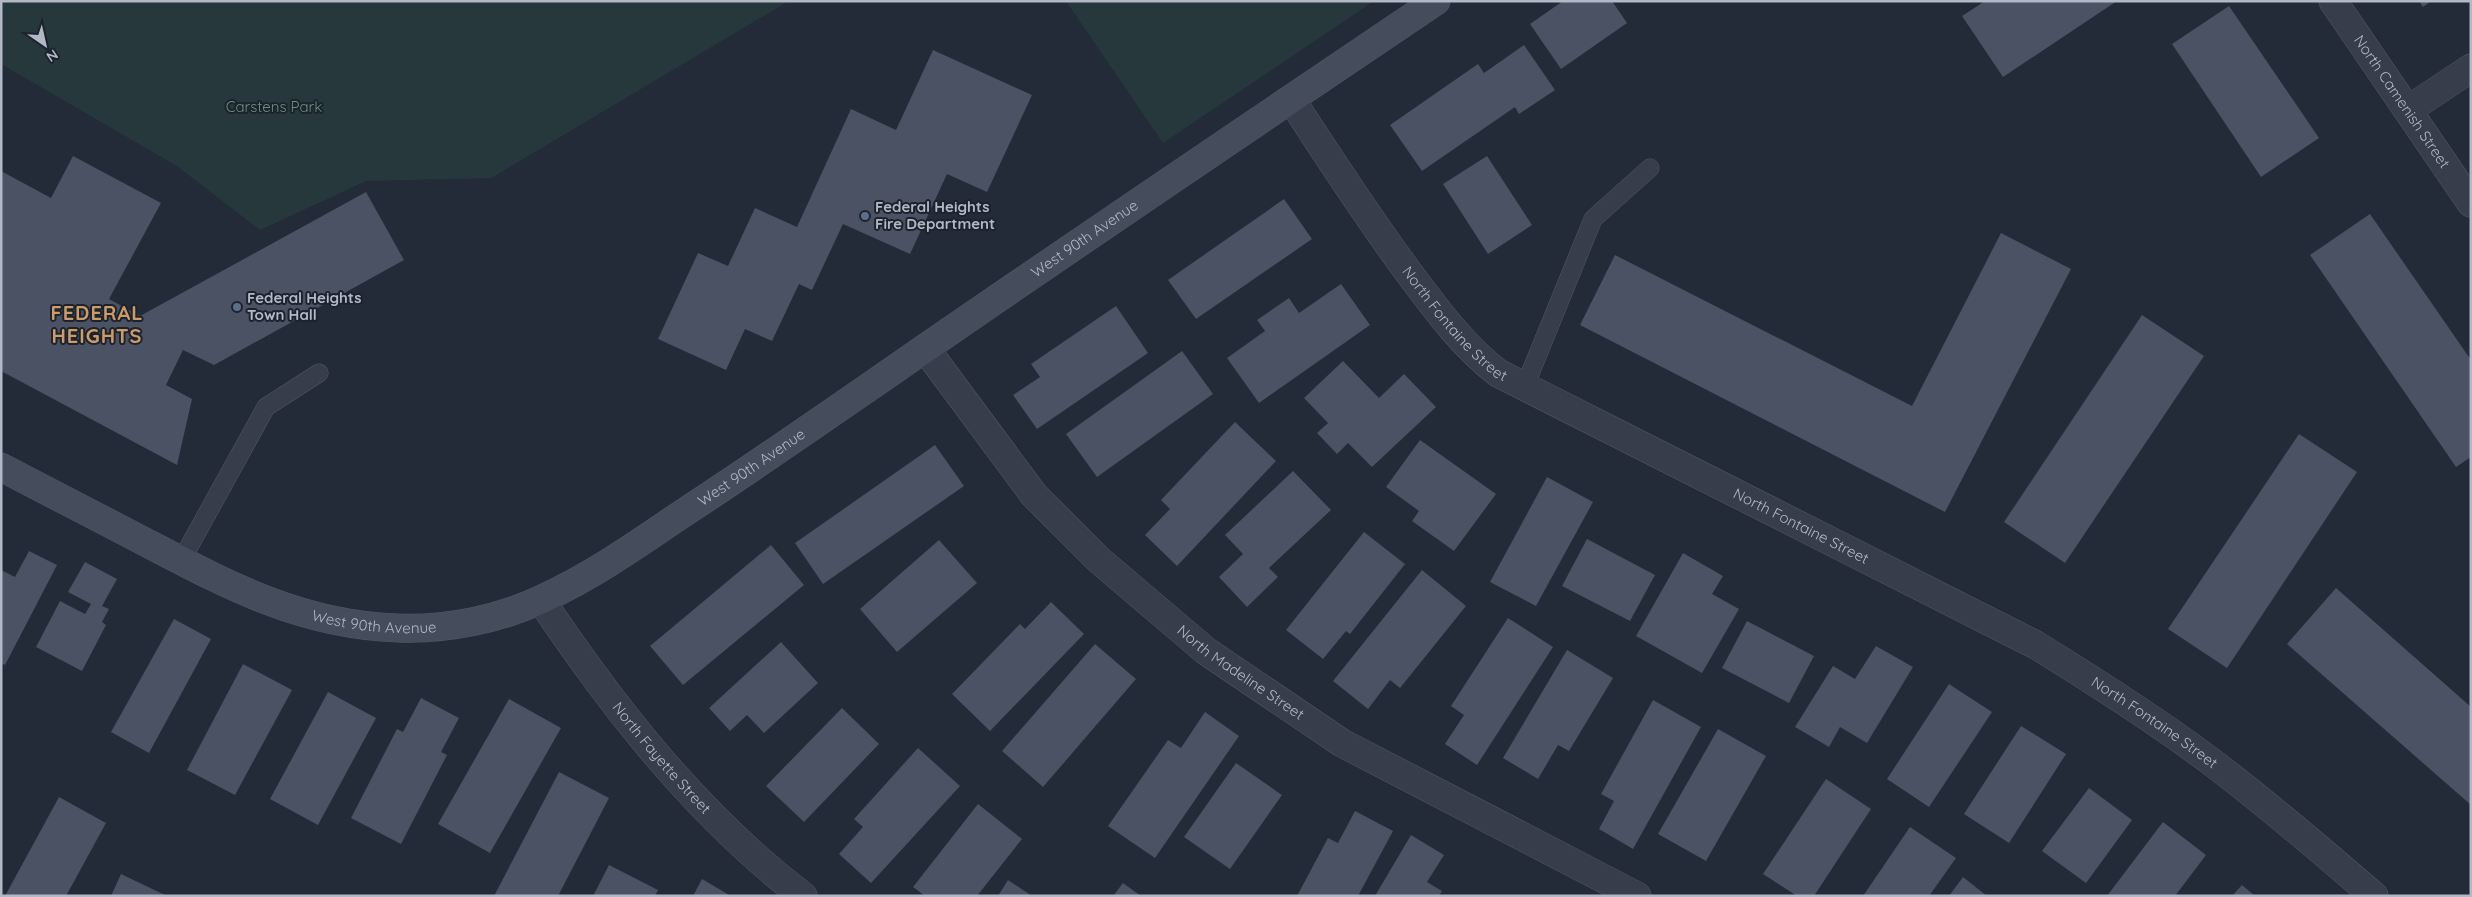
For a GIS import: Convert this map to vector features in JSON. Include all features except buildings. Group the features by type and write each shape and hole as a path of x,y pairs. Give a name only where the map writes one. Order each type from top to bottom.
{"street":[{"name":"West 90th Avenue","path":"1,467 181,561 236,588 289,610 344,624 402,629 456,624 507,612 541,600 595,572 1436,1"},
{"name":"North Camenish Street","path":"2333,1 2471,203"},
{"path":"2408,110 2471,68"},
{"name":"North Fontaine Street","path":"1290,99 1372,223 1448,325 1478,358 1498,372 1525,386 2036,645 2114,693 2212,762 2306,837 2374,896"},
{"name":"North Madeline Street","path":"925,348 1034,495 1099,560 1206,651 1342,743 1636,896"},
{"name":"North Fayette Street","path":"541,600 589,672 676,778 772,872 803,896"}],"lane":[{"path":"1525,386 1593,219 1650,168"},
{"path":"181,561 266,407 320,373"}],"green space":[{"name":"Carstens Park","path":"1,1 789,1 491,178 366,181 260,230 177,166 1,64"},
{"path":"1066,1 1374,1 1163,143"}],"place":[{"name":"Federal Heights Fire Department","path":"865,216"},
{"name":"Federal Heights Town Hall","path":"237,307"}],"district":[{"name":"FEDERAL HEIGHTS","path":"97,324"}]}
